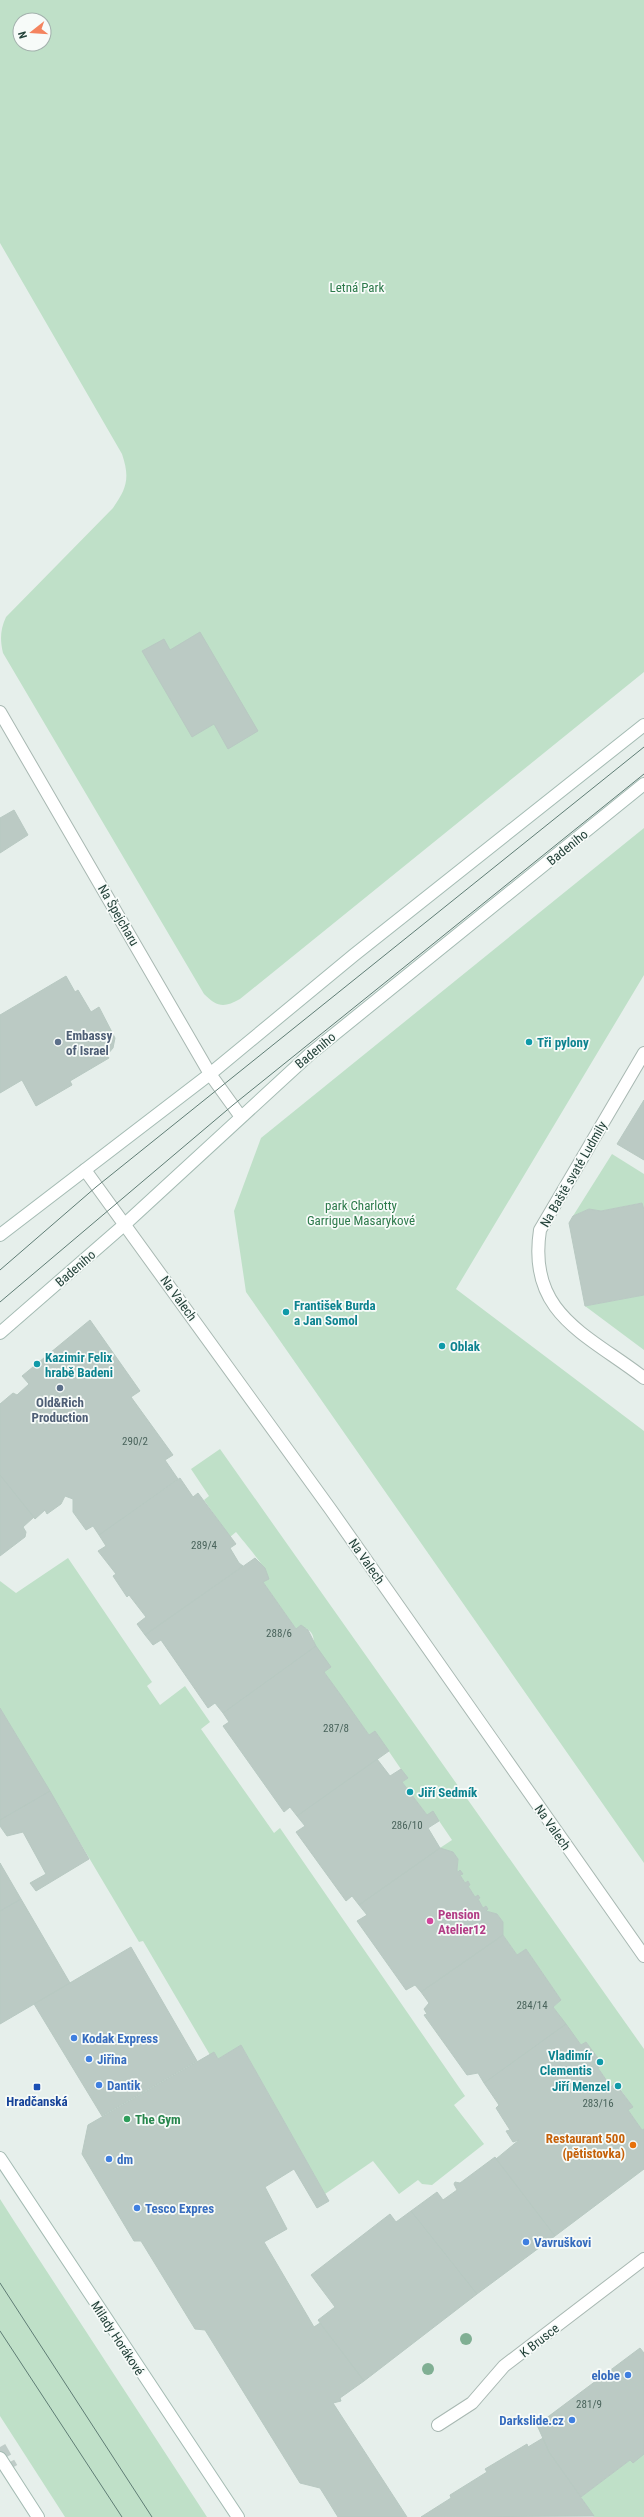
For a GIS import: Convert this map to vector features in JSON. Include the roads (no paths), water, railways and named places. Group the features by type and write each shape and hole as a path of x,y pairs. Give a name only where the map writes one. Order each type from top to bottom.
{"main road":[{"name":"Na Špejcharu","path":"0,712 210,1074 241,1117"},
{"path":"0,1235 210,1074 354,955 644,725"},
{"name":"Badeniho","path":"0,1333 124,1225 310,1054 644,784"},
{"name":"Na Baště svaté Ludmily","path":"644,1053 540,1230 537,1252 540,1278 548,1299 562,1316 644,1378"},
{"name":"Na Valech","path":"85,1170 331,1510 644,1956"},
{"name":"Milady Horákové","path":"0,2158 238,2517"},
{"name":"K Brusce","path":"438,2425 472,2403 504,2366 644,2259"},
{"path":"0,2458 38,2517"}],"tunnel":[{"path":"0,2447 12,2468"}],"tram line":[{"path":"0,1270 96,1187 644,747"},
{"path":"0,1302 233,1105 644,774"},
{"path":"0,2283 152,2517"},
{"path":"0,2331 122,2517"}],"place":[{"name":"Embassy of Israel","path":"58,1042"},
{"name":"Tři pylony","path":"529,1042"},
{"name":"František Burda a Jan Somol","path":"286,1312"},
{"name":"Oblak","path":"442,1346"},
{"name":"Kazimir Felix hrabě Badeni","path":"37,1364"},
{"name":"Old&Rich Production","path":"60,1388"},
{"name":"Jiří Sedmík","path":"410,1792"},
{"name":"Pension Atelier12","path":"430,1921"},
{"name":"Kodak Express","path":"74,2038"},
{"name":"Jiřina","path":"89,2059"},
{"name":"Vladimír Clementis","path":"600,2062"},
{"name":"Dantik","path":"99,2085"},
{"name":"Jiří Menzel","path":"618,2086"},
{"name":"Hradčanská","path":"37,2087"},
{"name":"The Gym","path":"127,2119"},
{"name":"Restaurant 500 (pětistovka)","path":"633,2145"},
{"name":"dm","path":"109,2159"},
{"name":"Tesco Expres","path":"137,2208"},
{"name":"Vavruškovi","path":"526,2242"},
{"name":"elobe","path":"628,2375"},
{"name":"Darkslide.cz","path":"572,2420"}],"park label":[{"name":"Letná Park","path":"357,287"},
{"name":"park Charlotty Garrigue Masarykové","path":"361,1212"}]}
